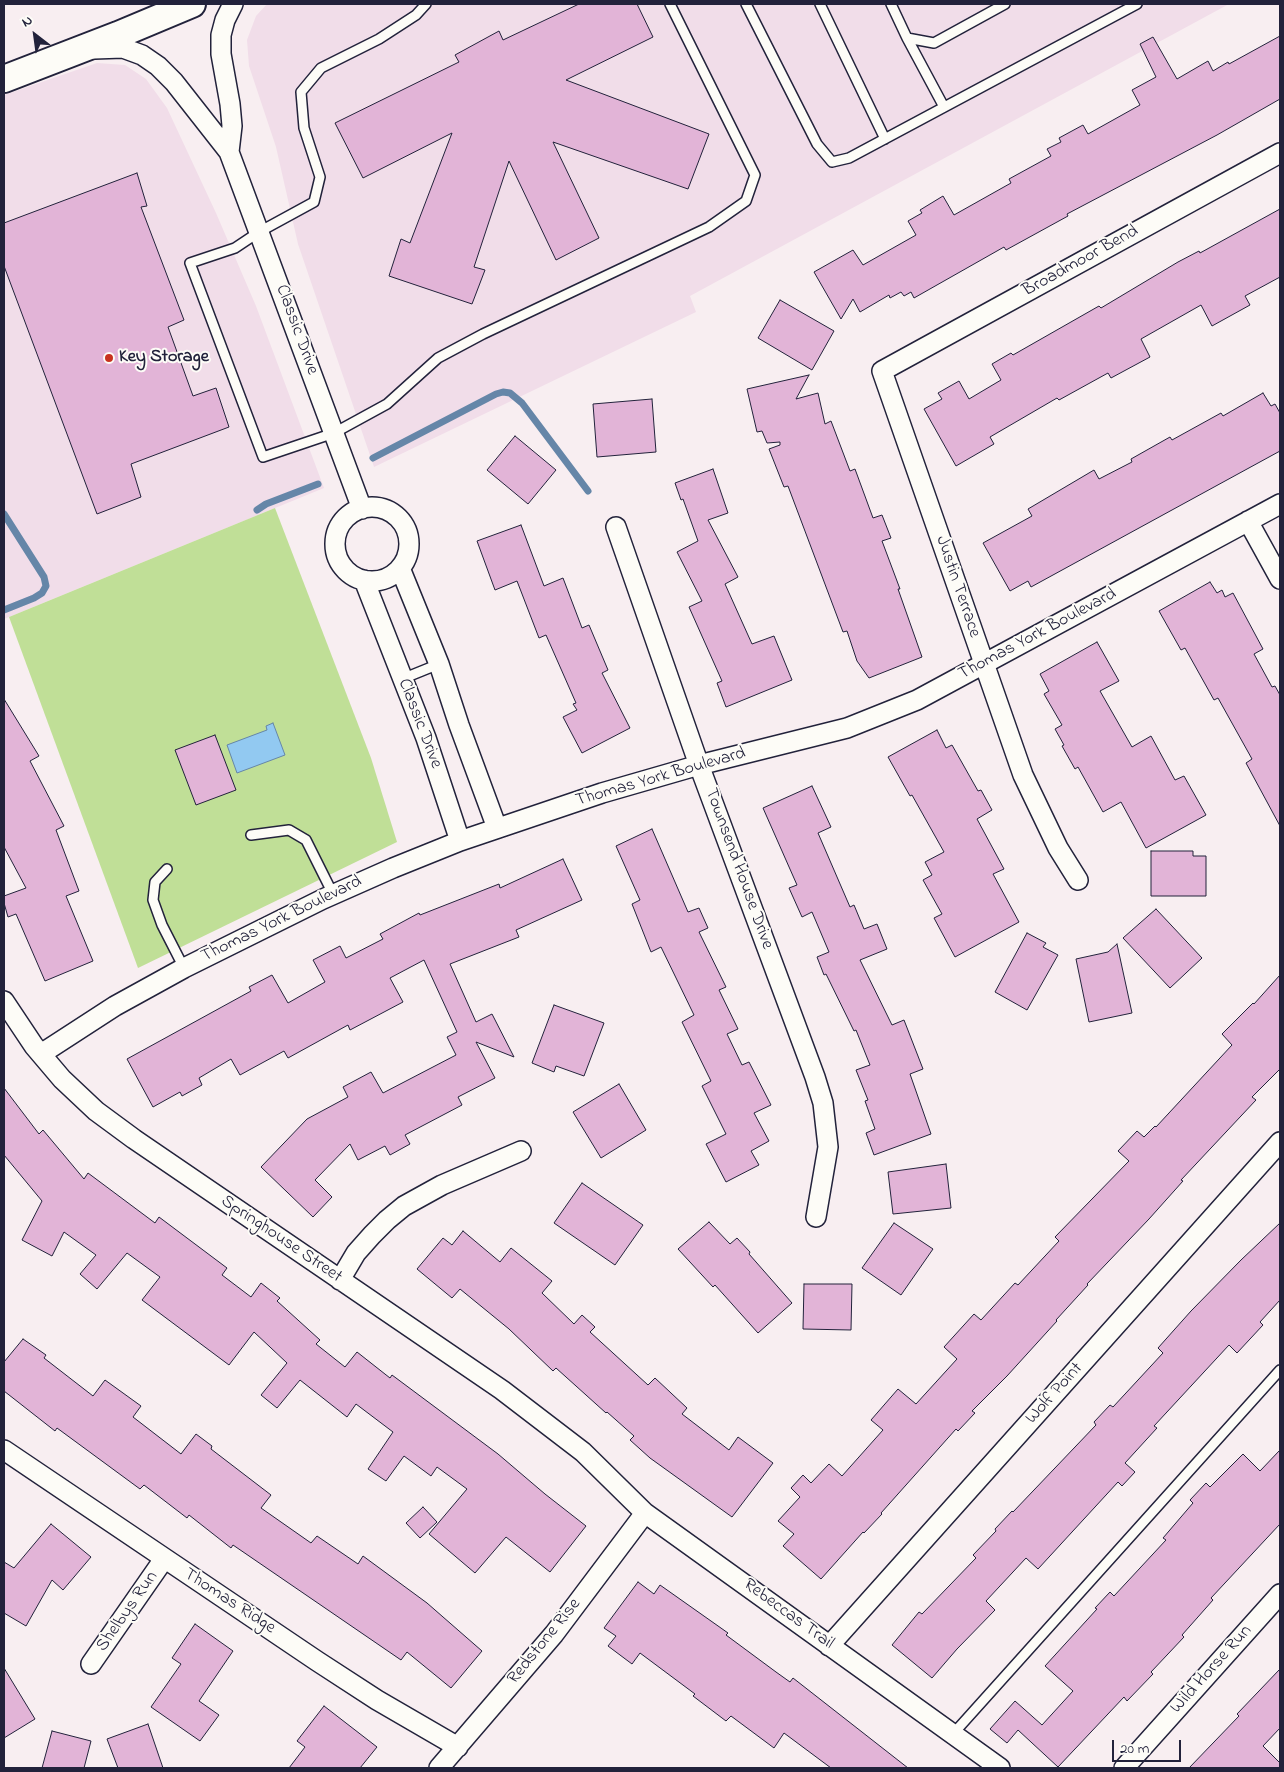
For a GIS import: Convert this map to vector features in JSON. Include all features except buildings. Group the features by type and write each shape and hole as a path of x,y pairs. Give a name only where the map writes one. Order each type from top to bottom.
{"main road":[{"path":"4,79 81,50 192,4"}],"street":[{"name":"Classic Drive","path":"229,152 232,118 220,54 221,35 225,20 233,4"},
{"name":"Classic Drive","path":"81,50 123,48 142,55 158,66 174,82 229,152 362,509"},
{"name":"Broadmoor Bend","path":"882,371 1280,153"},
{"name":"Justin Terrace","path":"882,371 1023,775 1058,848 1078,880"},
{"name":"Thomas York Boulevard","path":"41,1054 115,1006 184,968 333,894 460,841 602,793 699,765 847,728 917,700 1280,504"},
{"path":"372,507 392,513 406,528 409,538 409,549 406,559 400,568 393,575 374,581 354,576 342,565 336,550 336,540 344,520 352,513 372,507"},
{"path":"1248,521 1280,579"},
{"name":"Townsend House Drive","path":"616,527 699,765 823,1103 828,1147 816,1217"},
{"name":"Classic Drive","path":"400,568 439,664 497,828"},
{"name":"Classic Drive","path":"364,580 426,738 460,841"},
{"name":"Springhouse Street","path":"4,1001 41,1054 62,1079 96,1111 134,1139 502,1390 583,1452"},
{"name":"Wolf Point","path":"829,1646 1280,1142"},
{"path":"340,1280 356,1254 372,1235 404,1206 442,1185 521,1151"},
{"name":"Thomas Ridge","path":"4,1450 377,1700 458,1748"},
{"name":"Rebeccas Trail","path":"583,1452 645,1513 1000,1768"},
{"name":"Redstone Rise","path":"439,1768 554,1634 645,1513"},
{"name":"Shelbys Run","path":"91,1664 164,1559"},
{"name":"Wild Horse Run","path":"1124,1768 1280,1594"}],"lane":[{"path":"426,4 416,15 379,39 320,68 301,92 304,128 320,177 314,202 259,232 235,248 190,263 263,457 334,433 387,404 438,358 483,334 709,227 746,201 755,175 670,4"},
{"path":"746,4 817,144 832,162 849,158 1138,4"},
{"path":"820,4 885,139"},
{"path":"891,4 944,107"},
{"path":"907,38 934,43 1005,4"},
{"path":"402,679 439,664"},
{"path":"250,835 289,830 306,840 333,894"},
{"path":"167,869 155,882 153,900 162,925 184,968"},
{"path":"952,1734 1280,1370"}],"shaded area":[{"path":"267,4 1229,4 690,296 696,312 374,467 298,244 276,147 249,66 247,40 256,16"},
{"path":"97,63 125,65 146,79 167,108 216,213 256,306 324,488 4,619 4,95"}],"green space":[{"path":"275,508 371,758 397,842 138,968 9,617"}],"water":[{"path":"273,723 285,755 237,773 227,745 267,730 266,726"}],"waterway":[{"path":"373,458 496,394 510,393 522,403 588,491"},
{"path":"257,510 266,504 318,484"},
{"path":"4,514 44,577 46,586 42,593 34,598 4,610"}],"place":[{"name":"Key Storage","path":"109,358"}]}
